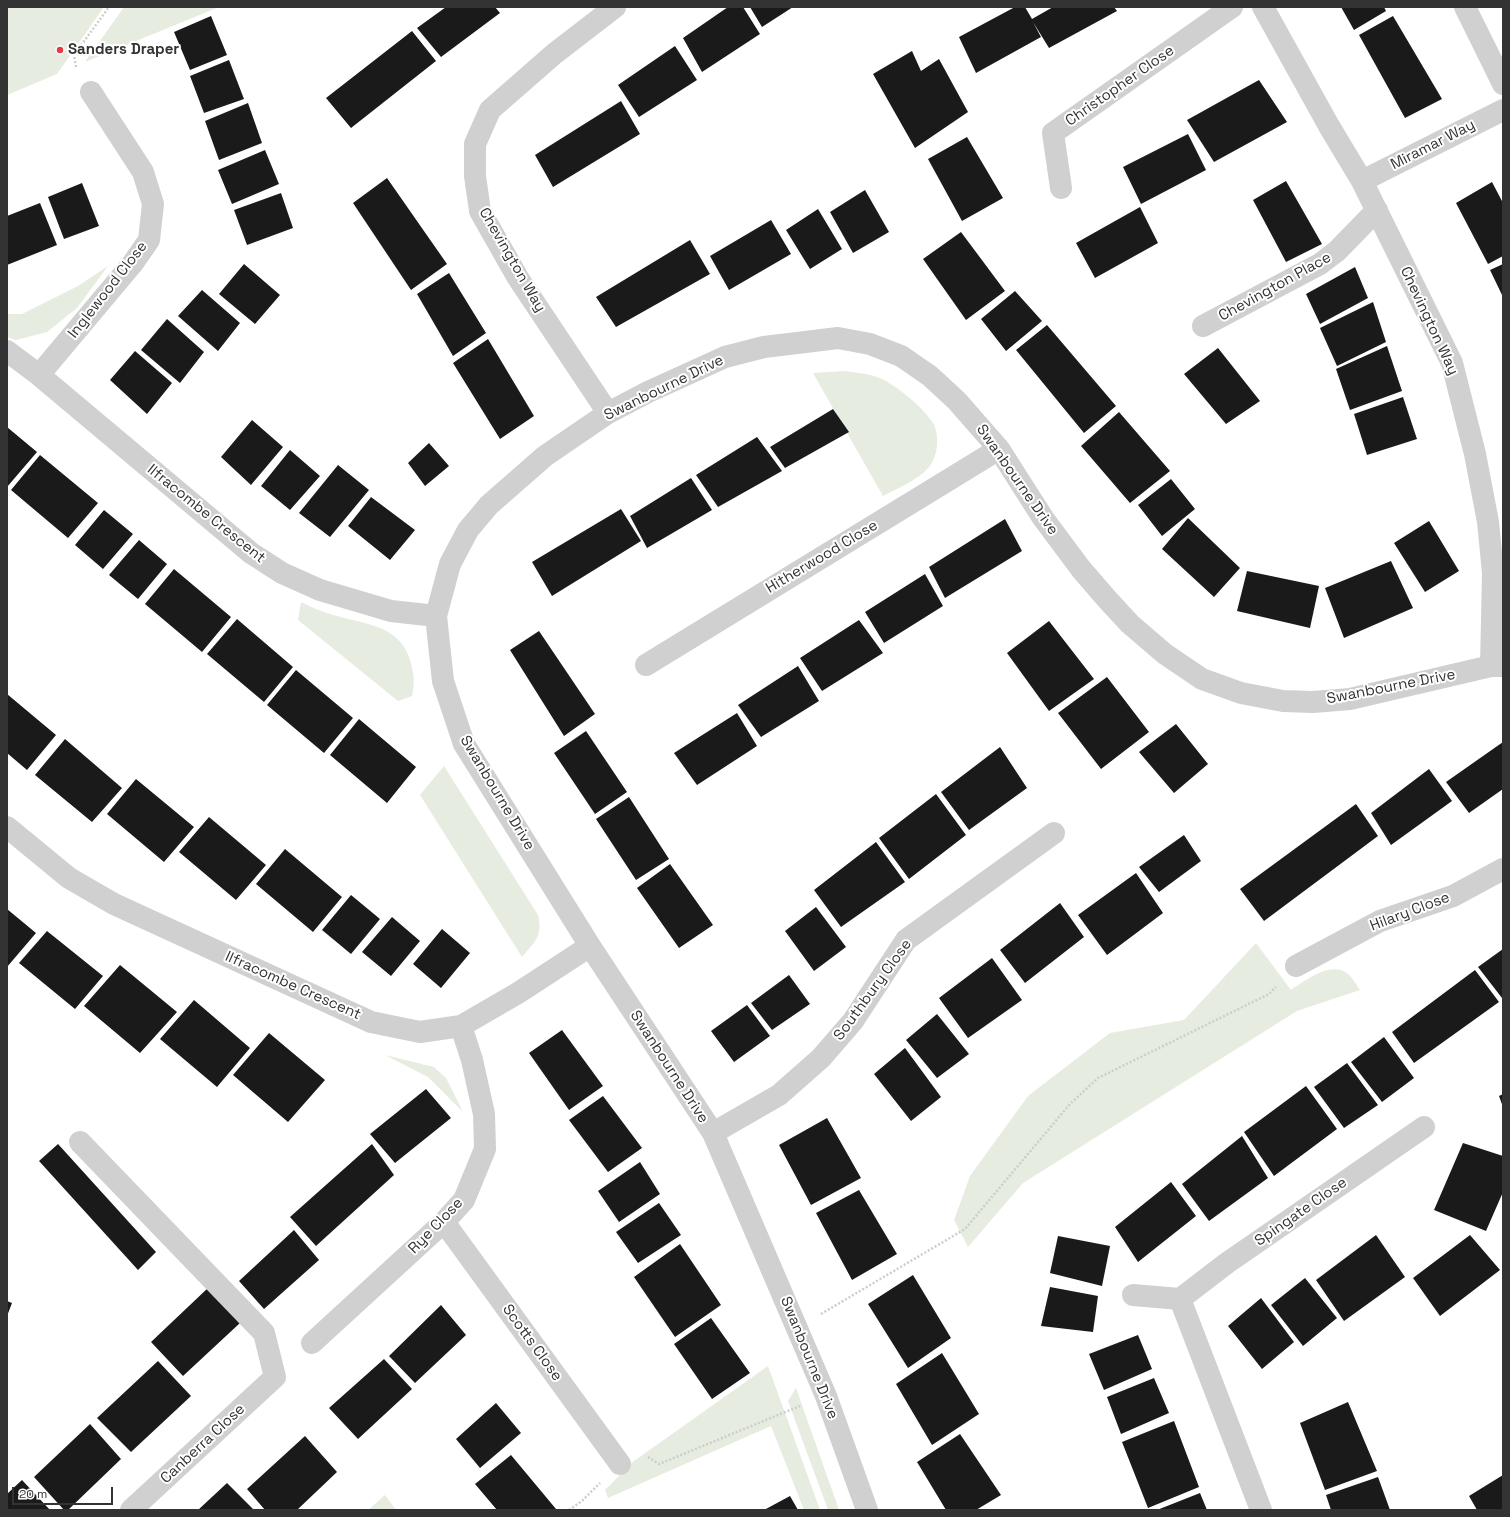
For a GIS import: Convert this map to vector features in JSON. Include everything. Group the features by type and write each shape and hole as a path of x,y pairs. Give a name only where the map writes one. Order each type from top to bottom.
{"street":[{"name":"Chevington Way","path":"608,413 518,278 480,211 475,176 475,144 490,110 554,54 615,7"},
{"name":"Christopher Close","path":"1061,188 1053,133 1232,7"},
{"name":"Chevington Way","path":"1263,7 1329,126 1362,181 1452,363 1471,439 1488,522 1493,573 1497,666"},
{"path":"1465,7 1503,84"},
{"name":"Inglewood Close","path":"40,375 149,240 153,204 143,172 91,92"},
{"name":"Miramar Way","path":"1362,181 1503,110"},
{"name":"Chevington Place","path":"1204,326 1320,264 1337,251 1377,210"},
{"name":"Swanbourne Drive","path":"867,1510 826,1396 798,1327 713,1133 590,946 464,744 443,682 436,616 450,564 468,530 489,505 545,456 608,413 687,373 725,357 764,347 838,338 870,344 901,356 930,376 957,401 999,449 1043,518 1081,569 1106,598 1130,624 1165,654 1202,679 1241,693 1283,701 1313,702 1350,699 1497,666"},
{"name":"Ilfracombe Crescent","path":"7,351 40,375 251,553 282,573 320,590 391,611 436,616"},
{"name":"Hitherwood Close","path":"646,664 999,449"},
{"name":"Ilfracombe Crescent","path":"7,827 69,878 114,904 371,1022 420,1032 461,1026 518,993 590,946"},
{"name":"Southbury Close","path":"713,1133 779,1095 821,1058 853,1021 906,940 1054,833"},
{"name":"Hilary Close","path":"1296,966 1380,921 1453,896 1503,869"},
{"name":"Rye Close","path":"312,1343 444,1222 464,1200 485,1149 484,1114 472,1060 461,1026"},
{"name":"Spingate Close","path":"1180,1299 1227,1263 1424,1127"},
{"name":"Canberra Close","path":"80,1142 264,1333 274,1377 131,1510"},
{"name":"Scotts Close","path":"444,1222 620,1464"},
{"path":"1132,1295 1180,1299 1261,1510"}],"path":[{"path":"91,92 76,66 74,55 109,7"},
{"path":"798,1327 965,1229 1070,1104 1098,1078 1270,994 1296,966"},
{"path":"569,1510 582,1501 620,1464 640,1452 660,1464 826,1396"}],"shaded area":[{"path":"7,7 104,7 57,74 7,95"},
{"path":"124,7 219,7 85,62"},
{"path":"108,266 77,308 47,332 16,340 7,337 7,314 22,314 78,286"},
{"path":"846,371 871,375 898,389 915,402 922,410 933,423 937,434 936,452 929,467 914,480 883,496 813,373"},
{"path":"301,602 339,617 376,626 397,638 405,648 410,660 414,678 412,696 398,701 298,620"},
{"path":"444,766 538,915 539,934 522,957 420,795"},
{"path":"1256,943 1291,990 1318,973 1334,969 1341,970 1348,974 1360,990 1297,1011 1023,1183 968,1247 954,1220 970,1176 1028,1096 1110,1033 1184,1020"},
{"path":"385,1055 434,1067 446,1078 463,1112 428,1077"},
{"path":"768,1366 820,1510 804,1510 771,1426 608,1498 605,1490 634,1461"},
{"path":"796,1388 839,1510 828,1510 788,1401"},
{"path":"385,1495 396,1510 368,1510"}],"building":[{"path":"446,7 495,7 500,13 441,57 417,28"},
{"path":"728,7 743,7 760,34 702,72 683,38"},
{"path":"750,7 793,7 762,27"},
{"path":"1015,7 1025,7 1032,19 1053,7 1114,7 1117,11 1049,48 1033,22 1041,37 976,73 959,37"},
{"path":"1341,7 1384,7 1386,11 1354,30"},
{"path":"211,16 227,55 190,70 174,32"},
{"path":"1393,16 1442,99 1405,118 1359,35"},
{"path":"412,31 436,61 351,128 326,98"},
{"path":"675,46 697,80 639,117 618,85"},
{"path":"912,51 921,71 939,59 968,112 915,148 873,74"},
{"path":"229,60 244,99 204,113 190,76"},
{"path":"1259,80 1287,122 1214,162 1187,120"},
{"path":"621,101 640,134 553,187 535,155"},
{"path":"248,103 262,143 219,160 205,121"},
{"path":"1188,134 1206,170 1141,204 1123,167"},
{"path":"967,137 1003,198 962,221 928,159"},
{"path":"265,150 279,184 232,204 218,170"},
{"path":"387,178 447,264 411,290 353,203"},
{"path":"1286,181 1322,244 1286,262 1253,200"},
{"path":"1492,182 1503,203 1503,256 1488,264 1456,203"},
{"path":"82,183 99,226 64,239 48,197"},
{"path":"865,190 889,232 853,253 830,212"},
{"path":"281,193 293,228 247,245 234,210"},
{"path":"40,203 57,245 7,265 7,216"},
{"path":"1140,207 1158,243 1095,278 1076,243"},
{"path":"818,209 842,249 810,269 786,230"},
{"path":"771,220 791,254 729,290 710,256"},
{"path":"961,232 1005,291 966,320 923,259"},
{"path":"690,240 710,274 616,327 596,297"},
{"path":"244,264 280,295 255,324 219,294"},
{"path":"1503,264 1503,297 1490,270"},
{"path":"1355,267 1368,298 1320,324 1306,294"},
{"path":"449,273 486,333 453,356 417,294"},
{"path":"202,290 240,323 218,351 178,316"},
{"path":"1015,291 1042,321 1006,351 981,319"},
{"path":"1373,302 1386,342 1337,366 1320,328"},
{"path":"167,319 204,352 180,383 141,350"},
{"path":"1047,325 1116,406 1084,433 1016,350"},
{"path":"488,339 534,416 500,439 453,363"},
{"path":"1387,346 1402,391 1350,410 1336,369"},
{"path":"1218,348 1260,401 1226,424 1184,374"},
{"path":"135,351 172,383 147,414 110,380"},
{"path":"1403,397 1417,439 1367,455 1354,414"},
{"path":"833,409 849,432 785,468 770,447"},
{"path":"1119,412 1170,471 1130,503 1081,446"},
{"path":"252,420 283,447 251,485 221,457"},
{"path":"7,427 37,452 7,487"},
{"path":"757,437 782,471 718,507 696,475"},
{"path":"429,443 449,466 425,486 408,463"},
{"path":"290,450 320,476 290,510 261,486"},
{"path":"40,455 98,503 68,538 11,490"},
{"path":"338,465 369,490 330,537 299,513"},
{"path":"691,478 712,510 647,548 630,516"},
{"path":"1171,479 1195,509 1162,536 1138,505"},
{"path":"371,497 415,530 390,560 348,526"},
{"path":"621,509 641,541 552,596 532,562"},
{"path":"104,510 133,534 103,569 75,545"},
{"path":"1188,518 1240,568 1214,597 1162,549"},
{"path":"1005,519 1022,551 945,598 929,567"},
{"path":"1429,521 1459,571 1425,592 1394,543"},
{"path":"139,540 167,564 138,599 109,575"},
{"path":"1391,561 1413,608 1344,638 1325,588"},
{"path":"174,569 231,617 202,652 145,604"},
{"path":"1247,571 1319,586 1310,628 1237,611"},
{"path":"925,574 943,606 884,643 865,612"},
{"path":"237,619 293,667 264,702 207,654"},
{"path":"859,620 883,653 822,691 800,658"},
{"path":"1049,621 1094,679 1049,711 1007,653"},
{"path":"539,631 595,714 564,736 510,650"},
{"path":"798,666 819,701 761,737 738,705"},
{"path":"296,670 353,718 324,753 267,705"},
{"path":"1107,677 1149,732 1101,769 1058,713"},
{"path":"7,694 56,735 27,770 7,753"},
{"path":"737,713 757,746 697,785 674,753"},
{"path":"359,719 416,767 387,803 330,755"},
{"path":"1176,724 1208,764 1174,793 1139,752"},
{"path":"586,731 627,792 595,814 554,753"},
{"path":"65,739 122,788 92,822 35,775"},
{"path":"1503,742 1503,789 1469,813 1446,782"},
{"path":"1000,747 1027,788 969,830 941,792"},
{"path":"1429,769 1452,801 1391,845 1371,813"},
{"path":"136,779 194,827 164,862 107,814"},
{"path":"936,794 966,835 909,879 879,838"},
{"path":"629,797 669,859 636,880 596,819"},
{"path":"1356,804 1378,836 1264,921 1240,889"},
{"path":"209,817 266,865 236,900 179,852"},
{"path":"1184,835 1201,861 1159,892 1139,867"},
{"path":"876,842 905,882 841,927 814,890"},
{"path":"285,849 342,897 313,932 256,884"},
{"path":"670,864 713,925 679,948 637,888"},
{"path":"1136,873 1163,913 1107,955 1078,915"},
{"path":"351,895 380,919 351,954 322,930"},
{"path":"1060,903 1084,937 1025,983 1000,950"},
{"path":"816,907 846,947 814,971 785,931"},
{"path":"7,909 36,933 7,967"},
{"path":"392,917 420,941 391,976 362,952"},
{"path":"442,929 470,953 441,988 413,964"},
{"path":"47,931 103,976 75,1009 19,963"},
{"path":"1503,949 1503,997 1502,998 1478,967"},
{"path":"992,958 1022,1000 968,1038 939,998"},
{"path":"120,965 177,1012 140,1053 84,1006"},
{"path":"1475,970 1499,1002 1414,1063 1392,1032"},
{"path":"789,975 810,1004 772,1030 751,1003"},
{"path":"194,1000 250,1048 217,1087 160,1039"},
{"path":"747,1005 770,1036 734,1062 711,1031"},
{"path":"937,1014 969,1054 937,1078 906,1040"},
{"path":"562,1030 603,1086 569,1110 529,1053"},
{"path":"269,1033 325,1080 288,1122 233,1075"},
{"path":"1384,1037 1414,1078 1382,1102 1351,1062"},
{"path":"905,1048 941,1097 911,1121 874,1074"},
{"path":"1347,1063 1378,1105 1344,1128 1314,1087"},
{"path":"1306,1086 1337,1129 1274,1176 1244,1132"},
{"path":"426,1089 451,1118 395,1163 370,1134"},
{"path":"1503,1094 1503,1107 1499,1096"},
{"path":"603,1096 642,1148 608,1172 569,1120"},
{"path":"827,1118 861,1178 811,1205 779,1145"},
{"path":"1242,1136 1268,1178 1209,1221 1182,1184"},
{"path":"1463,1143 1503,1156 1503,1192 1486,1231 1434,1210"},
{"path":"58,1144 156,1252 138,1270 39,1161"},
{"path":"372,1144 394,1175 316,1246 290,1217"},
{"path":"640,1162 660,1194 619,1222 598,1191"},
{"path":"1171,1182 1196,1216 1138,1262 1115,1227"},
{"path":"859,1190 897,1254 852,1280 816,1213"},
{"path":"659,1203 681,1235 638,1263 616,1232"},
{"path":"294,1230 319,1260 264,1309 239,1281"},
{"path":"1376,1235 1405,1277 1344,1321 1316,1280"},
{"path":"1470,1235 1500,1270 1440,1316 1413,1278"},
{"path":"1058,1236 1110,1246 1102,1286 1050,1273"},
{"path":"680,1244 721,1305 675,1337 634,1277"},
{"path":"913,1275 951,1338 908,1368 868,1304"},
{"path":"1305,1278 1337,1318 1303,1346 1271,1305"},
{"path":"209,1287 240,1323 183,1376 151,1342"},
{"path":"1050,1287 1098,1296 1093,1332 1041,1326"},
{"path":"1261,1298 1294,1342 1262,1369 1228,1326"},
{"path":"7,1301 12,1303 7,1316"},
{"path":"441,1305 466,1335 415,1383 389,1356"},
{"path":"711,1318 750,1373 712,1399 674,1344"},
{"path":"1138,1335 1152,1369 1104,1390 1089,1354"},
{"path":"942,1353 979,1414 932,1445 896,1384"},
{"path":"384,1359 412,1389 358,1439 329,1408"},
{"path":"158,1361 191,1396 131,1452 97,1418"},
{"path":"1154,1378 1169,1413 1121,1434 1107,1397"},
{"path":"1348,1402 1377,1471 1325,1490 1300,1423"},
{"path":"496,1403 521,1433 480,1468 456,1439"},
{"path":"1174,1421 1199,1487 1148,1508 1122,1442"},
{"path":"90,1424 121,1459 68,1510 64,1510 34,1477"},
{"path":"960,1434 1001,1495 976,1510 946,1510 917,1462"},
{"path":"305,1436 337,1472 297,1510 265,1510 247,1489"},
{"path":"511,1455 556,1509 497,1510 475,1484"},
{"path":"1503,1475 1503,1510 1477,1510 1469,1496"},
{"path":"1378,1477 1390,1510 1331,1510 1326,1495"},
{"path":"22,1480 50,1510 7,1510 7,1494"},
{"path":"227,1483 254,1510 198,1510"},
{"path":"1200,1493 1207,1510 1157,1510"},
{"path":"790,1496 798,1510 764,1510"}],"place":[{"name":"Sanders Draper","path":"60,50"}]}
